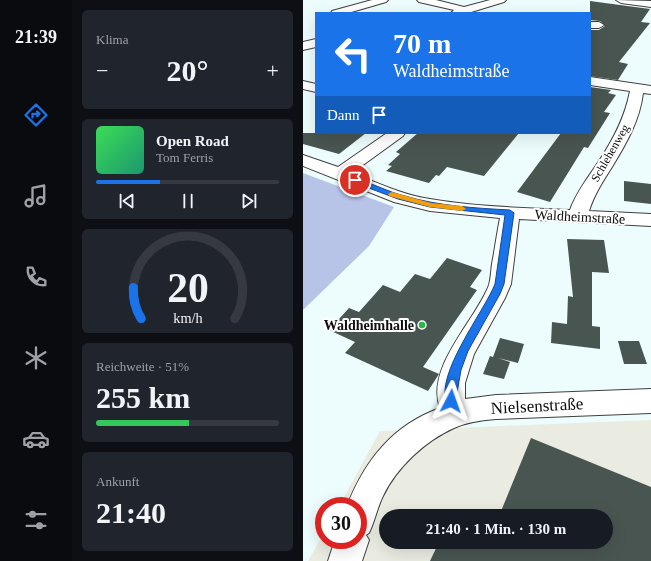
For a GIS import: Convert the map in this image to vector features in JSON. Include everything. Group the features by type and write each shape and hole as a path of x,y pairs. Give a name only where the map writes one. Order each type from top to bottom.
{"street":[{"path":"340,12 383,0"},
{"path":"422,0 455,7 460,12 501,0"},
{"path":"621,0 651,4"},
{"path":"303,46 315,43"},
{"path":"591,81 644,89"},
{"path":"303,85 315,88"},
{"name":"Schlehenweg","path":"578,216 589,189 614,150 644,89"},
{"path":"341,174 396,134"},
{"name":"Waldheimstraße","path":"303,160 415,202 478,211 651,220"},
{"path":"456,414 451,401 451,388 455,370 464,350 496,294 500,284 510,213"},
{"name":"Nielsenstraße","path":"367,498 372,485 399,450 427,428 440,420 456,414 476,409 496,407 651,401"},
{"path":"345,561 349,549"}],"shaded area":[{"path":"303,173 394,207 369,246 303,310"},
{"path":"651,420 651,561 308,561 315,549 367,549 367,497 344,497 380,431"}],"building":[{"path":"590,1 650,9 641,22 650,23 619,62 628,64 618,80 591,76 591,30 599,30 605,26 600,21 591,20"},
{"path":"591,87 611,90 608,93 616,95 604,112 610,113 588,148 584,147 550,202 517,192 560,134 591,134"},
{"path":"303,133 365,134 339,154 303,144"},
{"path":"417,134 518,134 484,176 447,167 439,176 436,175 429,183 386,171 392,166 388,165 400,154 396,152"},
{"path":"624,181 651,184 651,204 624,201"},
{"path":"567,239 604,240 609,273 592,272 592,326 600,327 600,349 551,343 552,322 567,324 568,296 573,297"},
{"name":"Waldheimhalle","path":"447,258 482,270 470,287 477,290 423,367 439,374 428,391 345,353 355,342 329,330 349,308 359,312 383,285 400,292 415,274 430,279"},
{"path":"500,338 524,344 518,363 498,358 510,362 504,379 483,374 490,356 493,357"},
{"path":"618,341 639,341 647,364 624,364"},
{"path":"531,438 651,487 651,561 430,561 436,549 613,549 613,509 502,509"}],"slow traffic":[{"path":"392,194 415,202 462,209"}],"place":[{"name":"Waldheimhalle","path":"422,325"}],"route":[{"path":"355,180 415,202 478,211 510,213 500,284 496,294 464,350 455,370 451,388 451,401"}]}
